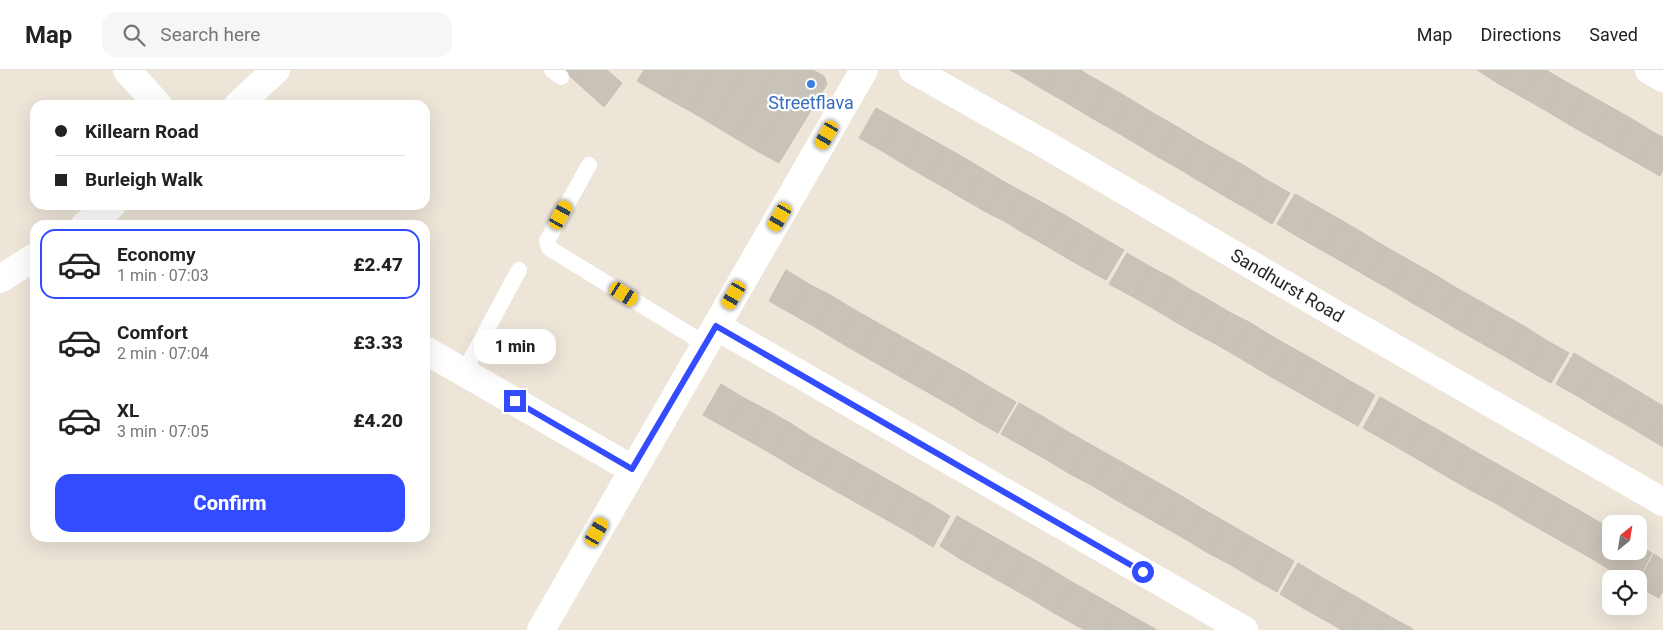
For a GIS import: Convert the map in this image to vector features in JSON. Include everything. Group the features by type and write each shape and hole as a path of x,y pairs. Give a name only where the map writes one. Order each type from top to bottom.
{"street":[{"path":"127,70 154,100"},
{"path":"243,100 276,70"},
{"path":"545,628 632,469 864,70"},
{"name":"Sandhurst Road","path":"913,70 1048,146 1663,502"},
{"path":"1649,70 1663,78"},
{"path":"92,220 105,210"},
{"path":"0,279 30,260"},
{"path":"710,335 1244,630"},
{"path":"430,353 632,469"}],"lane":[{"path":"589,165 547,240 549,248 710,335"},
{"path":"464,372 519,270"}],"building":[{"path":"563,70 583,70 574,80"},
{"path":"583,70 607,70 622,83 604,107 574,80"},
{"path":"644,70 684,70 668,99 637,81"},
{"path":"684,70 713,70 690,111 668,99"},
{"path":"713,70 744,70 712,124 690,111"},
{"path":"744,70 774,70 735,138 712,124"},
{"path":"774,70 804,70 757,151 735,138"},
{"path":"804,70 813,70 824,76 827,84 779,163 757,151"},
{"path":"1010,70 1025,70 1021,76"},
{"path":"1025,70 1056,70 1044,90 1021,76"},
{"path":"1056,70 1081,70 1085,73 1067,103 1044,90"},
{"path":"1477,70 1507,70 1499,84"},
{"path":"1507,70 1538,70 1522,97 1499,84"},
{"path":"1538,70 1546,70 1563,80 1545,110 1522,97"},
{"path":"1085,73 1108,86 1090,117 1067,103"},
{"path":"1563,80 1586,93 1568,124 1545,110"},
{"path":"1108,86 1130,99 1113,130 1090,117"},
{"path":"1586,93 1609,106 1591,137 1568,124"},
{"path":"1130,99 1153,113 1135,143 1113,130"},
{"path":"1609,106 1632,119 1614,150 1591,137"},
{"path":"876,108 899,121 882,151 859,138"},
{"path":"1153,113 1176,126 1158,157 1135,143"},
{"path":"1632,119 1655,133 1637,163 1614,150"},
{"path":"899,121 922,134 905,165 882,151"},
{"path":"1176,126 1199,140 1181,170 1158,157"},
{"path":"1655,133 1663,137 1663,170 1660,176 1637,163"},
{"path":"922,134 945,147 927,178 905,165"},
{"path":"1199,140 1222,153 1204,184 1181,170"},
{"path":"945,147 963,157 945,188 927,178"},
{"path":"1222,153 1245,166 1226,197 1204,184"},
{"path":"963,157 983,169 965,200 945,188"},
{"path":"1245,166 1267,180 1249,210 1226,197"},
{"path":"983,169 1003,181 986,212 965,200"},
{"path":"1267,180 1290,193 1272,224 1249,210"},
{"path":"1003,181 1021,191 1004,221 986,212"},
{"path":"1021,191 1043,203 1025,234 1004,221"},
{"path":"1295,194 1318,207 1300,238 1277,224"},
{"path":"1043,203 1063,214 1045,245 1025,234"},
{"path":"1318,207 1341,220 1323,251 1300,238"},
{"path":"1063,214 1083,226 1065,257 1045,245"},
{"path":"1341,220 1363,233 1346,264 1323,251"},
{"path":"1083,226 1103,238 1086,269 1065,257"},
{"path":"1363,233 1386,247 1368,277 1346,264"},
{"path":"1103,238 1124,250 1106,280 1086,269"},
{"path":"1386,247 1409,260 1391,290 1368,277"},
{"path":"1127,253 1151,267 1133,297 1109,284"},
{"path":"1409,260 1432,273 1414,304 1391,290"},
{"path":"1151,267 1172,278 1154,309 1133,297"},
{"path":"786,270 809,284 792,314 769,301"},
{"path":"1432,273 1455,287 1437,317 1414,304"},
{"path":"1172,278 1191,290 1174,321 1154,309"},
{"path":"809,284 832,296 815,327 792,314"},
{"path":"1455,287 1478,300 1460,331 1437,317"},
{"path":"1191,290 1211,301 1193,332 1174,321"},
{"path":"832,296 855,310 838,341 815,327"},
{"path":"1478,300 1501,313 1483,344 1460,331"},
{"path":"1211,301 1229,312 1212,342 1193,332"},
{"path":"855,310 878,323 860,354 838,341"},
{"path":"1229,312 1251,323 1233,354 1212,342"},
{"path":"1501,313 1524,326 1506,357 1483,344"},
{"path":"878,323 901,336 883,367 860,354"},
{"path":"1251,323 1270,335 1253,366 1233,354"},
{"path":"1524,326 1546,340 1528,370 1506,357"},
{"path":"1270,335 1291,347 1273,378 1253,366"},
{"path":"901,336 924,349 906,380 883,367"},
{"path":"1546,340 1569,353 1551,383 1528,370"},
{"path":"1291,347 1309,357 1291,388 1273,378"},
{"path":"924,349 947,362 929,393 906,380"},
{"path":"1574,353 1597,367 1579,397 1556,384"},
{"path":"1309,357 1330,369 1312,400 1291,388"},
{"path":"947,362 970,375 952,406 929,393"},
{"path":"1597,367 1620,380 1602,411 1579,397"},
{"path":"1330,369 1352,382 1335,413 1312,400"},
{"path":"970,375 993,389 975,420 952,406"},
{"path":"1620,380 1643,394 1625,424 1602,411"},
{"path":"1352,382 1375,395 1358,426 1335,413"},
{"path":"721,384 744,398 726,428 703,415"},
{"path":"993,389 1016,402 998,433 975,420"},
{"path":"1643,394 1663,406 1663,412 1648,438 1625,424"},
{"path":"1380,397 1403,410 1386,441 1363,428"},
{"path":"744,398 767,410 749,441 726,428"},
{"path":"1019,403 1042,416 1024,447 1001,434"},
{"path":"767,410 790,423 772,454 749,441"},
{"path":"1403,410 1424,422 1407,453 1386,441"},
{"path":"1663,412 1663,447 1648,438"},
{"path":"1042,416 1065,430 1047,460 1024,447"},
{"path":"1424,422 1447,435 1429,466 1407,453"},
{"path":"790,423 812,437 795,468 772,454"},
{"path":"1065,430 1088,443 1070,474 1047,460"},
{"path":"1447,435 1469,448 1451,479 1429,466"},
{"path":"812,437 835,450 818,481 795,468"},
{"path":"1088,443 1111,456 1093,486 1070,474"},
{"path":"1469,448 1492,461 1474,492 1451,479"},
{"path":"835,450 858,463 841,494 818,481"},
{"path":"1111,456 1134,469 1116,500 1093,486"},
{"path":"1492,461 1515,474 1497,504 1474,492"},
{"path":"858,463 881,476 864,507 841,494"},
{"path":"1134,469 1157,482 1139,513 1116,500"},
{"path":"1515,474 1538,487 1520,518 1497,504"},
{"path":"881,476 904,489 887,520 864,507"},
{"path":"1157,482 1180,495 1162,526 1139,513"},
{"path":"1538,487 1561,500 1543,531 1520,518"},
{"path":"904,489 927,502 910,533 887,520"},
{"path":"1180,495 1203,509 1185,539 1162,526"},
{"path":"1561,500 1584,513 1566,544 1543,531"},
{"path":"927,502 950,516 933,547 910,533"},
{"path":"1203,509 1226,522 1208,553 1185,539"},
{"path":"1584,513 1602,524 1602,535 1589,557 1566,544"},
{"path":"957,516 980,529 962,560 940,546"},
{"path":"1226,522 1248,535 1231,565 1208,553"},
{"path":"980,529 1003,542 985,573 962,560"},
{"path":"1248,535 1271,548 1254,579 1231,565"},
{"path":"1602,535 1602,560 1618,560 1613,570 1610,570 1589,557"},
{"path":"1003,542 1026,555 1008,586 985,573"},
{"path":"1271,548 1294,561 1277,592 1254,579"},
{"path":"1648,551 1652,553 1643,570 1613,570 1618,560 1648,560"},
{"path":"1654,554 1663,560 1663,591 1659,598 1647,591 1647,570 1645,570"},
{"path":"1026,555 1049,568 1031,599 1008,586"},
{"path":"1298,563 1321,577 1303,608 1280,594"},
{"path":"1049,568 1072,582 1054,613 1031,599"},
{"path":"1321,577 1344,590 1326,621 1303,608"},
{"path":"1072,582 1095,595 1077,626 1054,613"},
{"path":"1344,590 1367,603 1351,630 1342,630 1326,621"},
{"path":"1095,595 1118,608 1105,630 1085,630 1077,626"},
{"path":"1367,603 1389,616 1381,630 1351,630"},
{"path":"1118,608 1141,621 1136,630 1105,630"},
{"path":"1389,616 1413,629 1381,630"},
{"path":"1141,621 1157,630 1136,630"}],"place":[{"name":"Streetflava","path":"811,84"}],"route":[{"path":"515,401 632,469 716,326 1143,572"}]}
